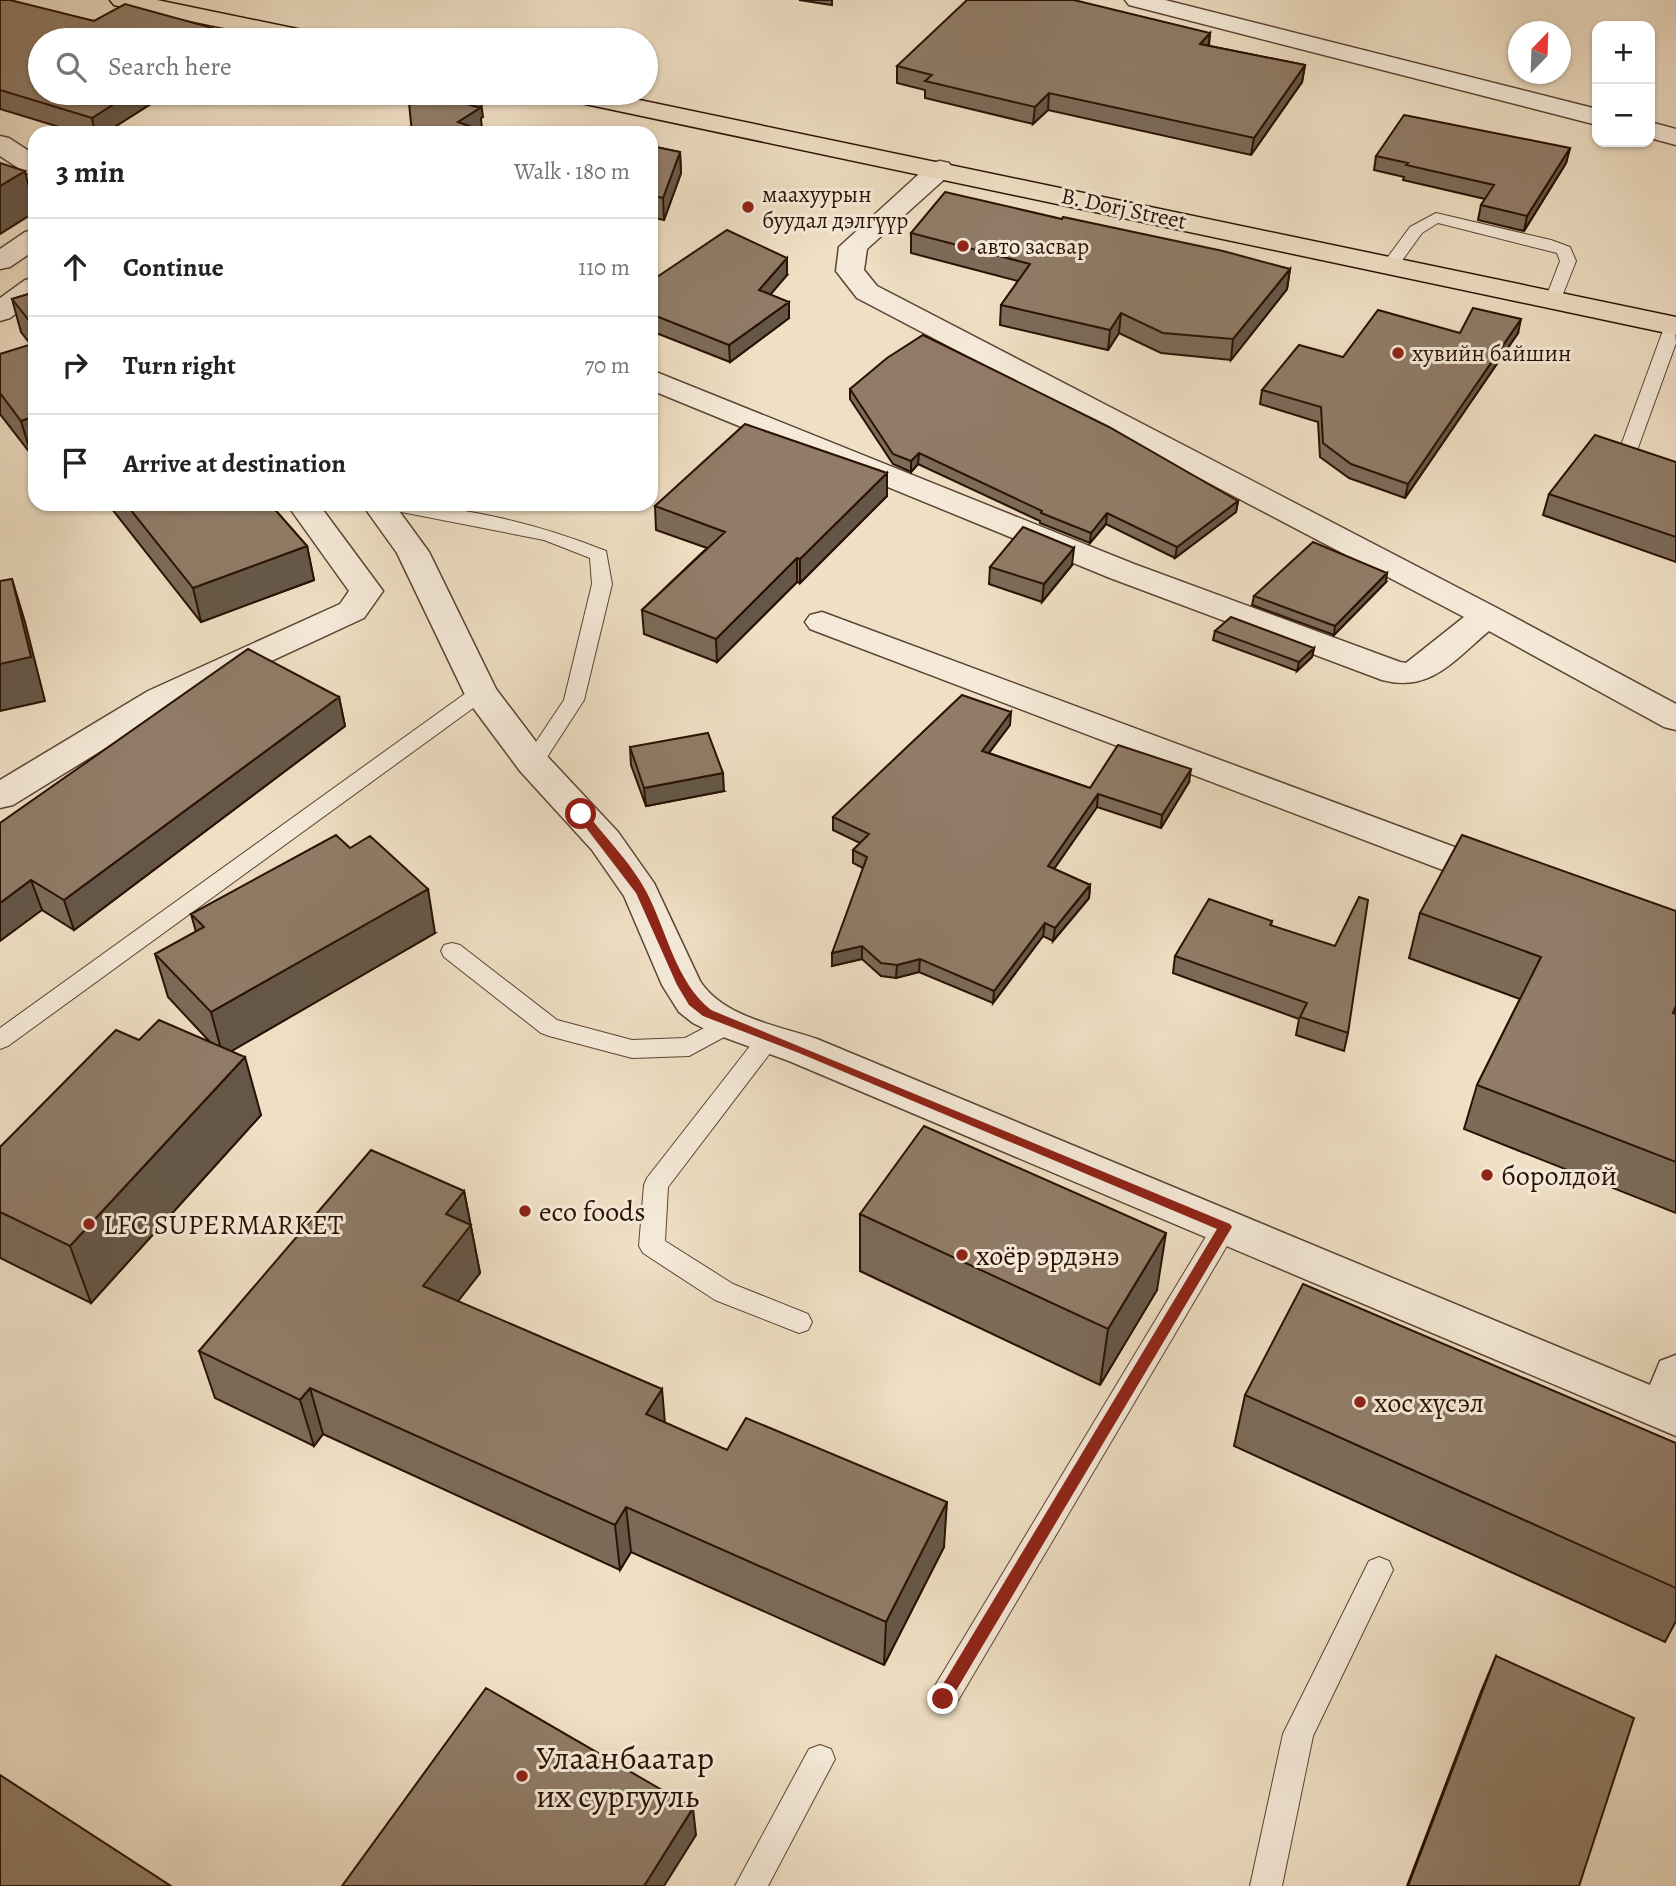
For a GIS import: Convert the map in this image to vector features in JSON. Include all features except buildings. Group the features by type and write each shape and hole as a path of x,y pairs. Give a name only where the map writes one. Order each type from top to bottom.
{"main road":[{"path":"122,0 258,28"},
{"name":"B. Dorj Street","path":"629,105 1675,326"}],"street":[{"path":"1137,0 1592,116"},
{"path":"1655,131 1676,137"},
{"path":"940,169 853,247 850,271 867,292 1486,615 1676,719"},
{"path":"0,261 28,243"},
{"path":"0,312 28,291"},
{"path":"658,382 1122,570 1394,672 1406,674 1418,671 1486,615"},
{"path":"0,796 160,699 352,611 366,591 308,511"},
{"path":"383,511 413,552 480,693 533,763 605,841 641,892 682,985 693,1002 707,1013 1225,1227 1672,1400"},
{"path":"822,622 1534,891"}],"lane":[{"path":"1390,265 1416,230 1436,218 1545,243 1564,250 1568,261 1553,300"},
{"path":"1675,326 1625,459 1676,477"},
{"path":"427,511 549,535 598,555 602,584 574,700 533,763"},
{"path":"0,1040 480,693"},
{"path":"452,951 549,1027 584,1037 632,1049 688,1047 729,1024"},
{"path":"769,1038 656,1185 652,1246 724,1292 799,1322"},
{"path":"943,1699 1225,1227"},
{"path":"1266,1886 1298,1734 1379,1570"},
{"path":"751,1886 820,1759"}],"place":[{"name":"маахуурын буудал дэлгүүр","path":"748,207"},
{"name":"авто засвар","path":"963,246"},
{"name":"хувийн байшин","path":"1398,353"},
{"name":"боролдой","path":"1487,1175"},
{"name":"eco foods","path":"525,1211"},
{"name":"LFC SUPERMARKET","path":"89,1224"},
{"name":"хоёр эрдэнэ","path":"962,1255"},
{"name":"хос хүсэл","path":"1360,1402"},
{"name":"Улаанбаатар их сургууль","path":"522,1776"}],"route":[{"path":"581,814 605,841 641,892 682,985 693,1002 707,1013 729,1024 803,1050 1225,1227 943,1699"}]}
